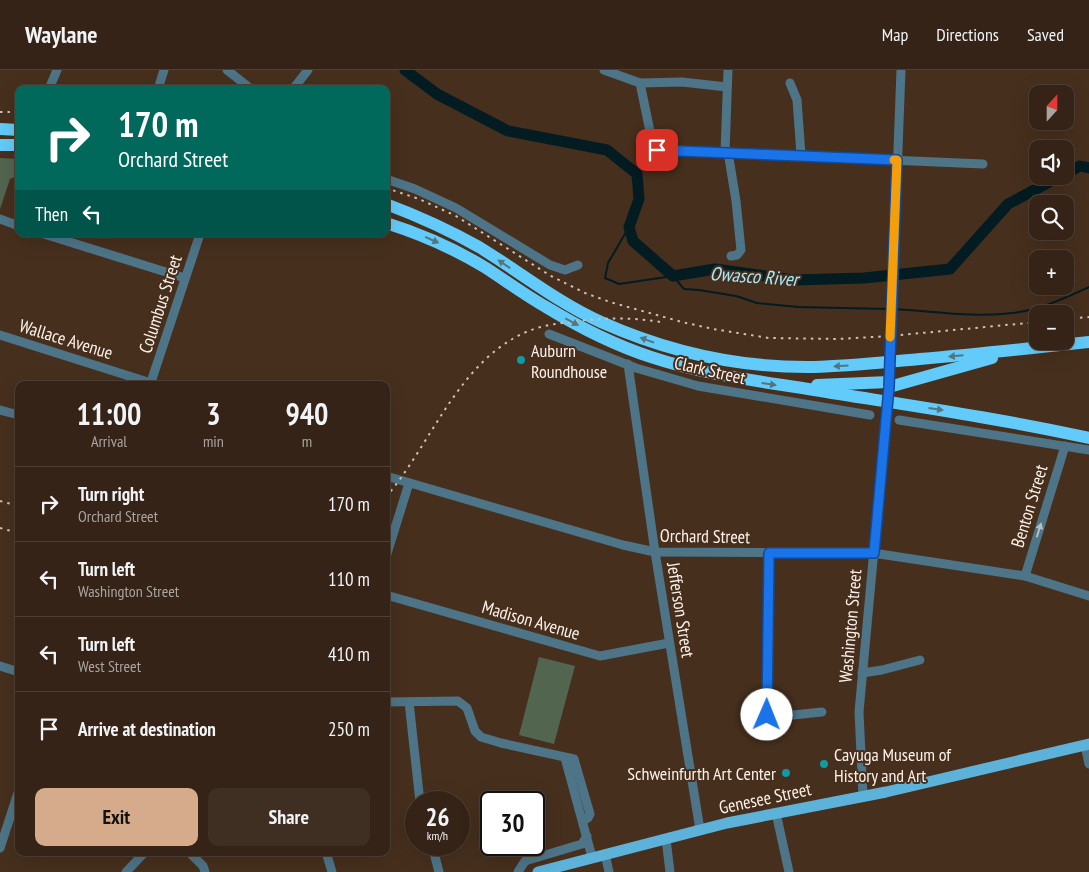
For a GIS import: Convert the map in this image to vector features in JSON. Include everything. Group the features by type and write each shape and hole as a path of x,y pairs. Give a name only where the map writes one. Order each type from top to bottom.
{"highway":[{"path":"0,130 15,130"},
{"path":"0,145 15,145"},
{"path":"390,206 460,236 542,290 585,314 663,345 721,359 769,366 814,367 1005,352 1089,342"},
{"path":"390,224 451,249 564,318 627,348 651,357 706,373 978,415 1089,438"},
{"path":"799,388 889,385 978,362 1005,352"}],"main road":[{"name":"Genesee Street","path":"538,872 700,830 863,796 1087,745"}],"street":[{"path":"51,85 57,70"},
{"path":"159,85 164,70"},
{"path":"227,70 246,85"},
{"path":"296,85 308,70"},
{"path":"604,70 640,83 682,82 727,87"},
{"path":"728,70 726,152 736,201 741,250 738,255 731,256"},
{"name":"Washington Street","path":"863,796 859,712 888,402 900,70"},
{"path":"640,83 653,146 657,150 983,164"},
{"path":"790,83 797,100 801,155"},
{"path":"390,181 415,189 456,208 550,265 565,270 578,265"},
{"path":"0,219 15,225"},
{"path":"54,237 185,278"},
{"name":"Columbus Street","path":"152,381 199,237"},
{"name":"Clark Street","path":"549,334 628,364 698,386 870,415"},
{"name":"Wallace Avenue","path":"0,335 142,381"},
{"name":"Jefferson Street","path":"628,364 669,643 700,830"},
{"path":"0,410 15,414"},
{"path":"899,420 1089,450"},
{"name":"Benton Street","path":"1025,576 1065,446"},
{"name":"Orchard Street","path":"390,477 623,545 655,552 874,553 1025,576 1089,596"},
{"path":"390,545 409,483"},
{"path":"769,553 767,715 774,717 822,712"},
{"name":"Madison Avenue","path":"390,595 600,656 669,643"},
{"path":"862,673 920,660"},
{"path":"0,666 15,671"},
{"path":"390,702 458,702 467,708 475,731 481,737 565,758 592,857"},
{"path":"409,702 419,791"},
{"path":"1087,745 1089,764"},
{"path":"0,848 15,802"},
{"path":"776,813 789,872"},
{"path":"518,872 525,861 582,844 587,836"},
{"path":"666,839 670,872"},
{"path":"605,854 609,872"},
{"path":"126,872 141,856"},
{"path":"194,856 203,866 205,872"},
{"path":"327,856 332,872"},
{"path":"435,856 440,872"}],"green space":[{"path":"0,158 15,159 15,177 10,179 0,209"},
{"path":"539,657 575,666 554,744 519,735"}],"waterway":[{"name":"Owasco River","path":"405,70 437,94 508,131 607,150 637,174 639,199 629,227 633,241 673,276 715,269 794,280 864,278 950,269 1008,204 1044,185"},
{"name":"Owasco River","path":"1074,169 1080,166 1089,168"},
{"path":"629,227 608,263 605,278 619,284 673,276 684,289 736,296 757,303 798,307 889,309"},
{"path":"894,309 968,314 1013,313 1042,306 1089,287"}],"railway":[{"path":"0,112 15,112"},
{"path":"390,189 419,199 456,216 551,276 585,293 610,302 713,329 769,338 838,339 1029,323"},
{"path":"1074,318 1089,317"},
{"path":"390,492 403,475 449,403 466,381 485,360 506,343 531,330 547,325 618,318 660,322"},
{"path":"0,501 15,505"},
{"path":"0,528 15,532"}],"slow traffic":[{"path":"890,337 897,160 894,160"}],"place":[{"name":"Auburn Roundhouse","path":"521,360"},
{"name":"Cayuga Museum of History and Art","path":"824,764"},
{"name":"Schweinfurth Art Center","path":"786,773"}],"route":[{"path":"657,150 897,160 889,387 874,553 769,553 767,715"}]}
